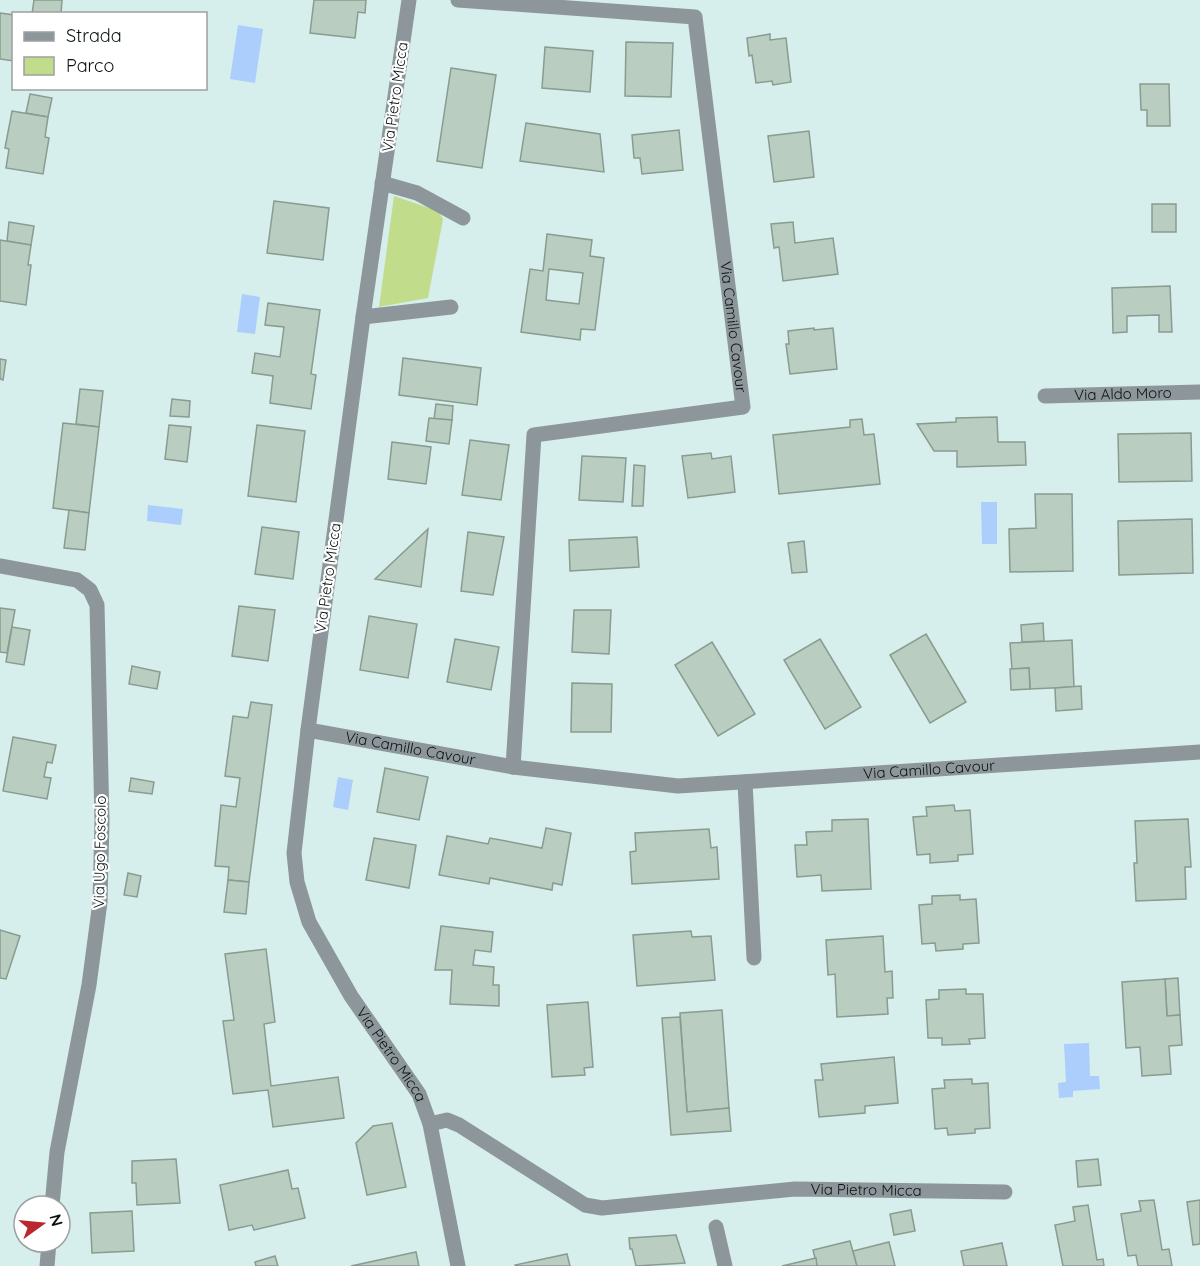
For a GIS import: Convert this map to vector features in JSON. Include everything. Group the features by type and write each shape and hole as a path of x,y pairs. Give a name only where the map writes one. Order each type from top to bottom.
{"street":[{"name":"Via Pietro Micca","path":"409,0 363,317 308,730 294,853 297,882 309,922 351,996 419,1094 430,1124 458,1266"},
{"name":"Via Camillo Cavour","path":"458,0 695,18 742,407 534,435 513,767"},
{"path":"382,183 417,193 464,218"},
{"path":"363,317 451,307"},
{"name":"Via Aldo Moro","path":"1045,396 1200,392"},
{"name":"Via Ugo Foscolo","path":"0,566 77,580 90,590 97,605 102,821 100,902 89,985 57,1152 53,1194"},
{"name":"Via Camillo Cavour","path":"308,730 513,767 678,786 1200,752"},
{"path":"745,782 754,958"},
{"name":"Via Pietro Micca","path":"430,1124 447,1120 459,1125 585,1205 602,1208 795,1190 1005,1192"},
{"path":"716,1227 725,1266"}],"green space":[{"path":"394,196 438,211 443,219 428,298 379,307"}],"water":[{"path":"238,25 263,29 255,83 230,79"},
{"path":"242,294 260,297 255,334 237,332"},
{"path":"981,502 997,502 997,544 982,544"},
{"path":"148,505 183,509 181,525 147,521"},
{"path":"338,777 353,780 348,810 333,807"},
{"path":"1089,1043 1090,1076 1099,1076 1100,1089 1073,1091 1073,1097 1059,1098 1058,1083 1066,1082 1064,1044"}],"building":[{"path":"34,0 62,0 61,12 32,12"},
{"path":"314,0 366,0 365,13 358,12 355,38 310,33"},
{"path":"0,13 12,15 12,61 0,59"},
{"path":"770,34 770,40 786,38 791,82 773,85 772,81 756,83 747,38"},
{"path":"626,42 673,43 671,97 625,96"},
{"path":"545,47 593,51 590,92 542,88"},
{"path":"451,68 496,75 482,168 437,161"},
{"path":"1140,84 1169,84 1170,126 1147,126 1147,110 1141,110"},
{"path":"30,94 52,98 48,117 26,113"},
{"path":"12,111 48,117 45,137 49,138 43,174 6,168 9,149 5,148"},
{"path":"526,123 600,134 604,172 520,161"},
{"path":"679,130 683,170 642,174 640,158 634,158 632,135"},
{"path":"809,131 814,177 774,182 768,136"},
{"path":"274,201 329,208 323,260 267,253"},
{"path":"1152,204 1176,204 1176,232 1152,232"},
{"path":"9,222 34,226 31,245 7,241"},
{"path":"793,222 795,243 833,238 838,274 783,281 779,247 774,248 771,224"},
{"path":"547,234 592,240 590,256 604,258 595,330 581,329 580,340 521,332 530,269 543,271","holes":["549,269 583,273 579,304 546,300"]},
{"path":"0,240 31,245 26,305 0,301"},
{"path":"1170,286 1172,332 1159,332 1159,315 1127,316 1127,332 1113,333 1112,288"},
{"path":"268,303 320,310 311,374 316,375 311,409 270,403 273,376 252,373 255,353 280,357 284,327 265,325"},
{"path":"814,328 814,330 833,328 837,369 790,374 786,344 789,344 788,331"},
{"path":"403,358 481,368 477,405 399,395"},
{"path":"0,359 6,360 3,380 0,379"},
{"path":"80,389 103,391 99,427 76,424"},
{"path":"172,399 190,401 189,417 170,416"},
{"path":"436,404 453,406 452,420 434,419"},
{"path":"997,417 998,442 1025,442 1026,465 957,467 957,451 934,451 917,424 956,422 956,418"},
{"path":"429,418 452,420 449,444 426,441"},
{"path":"862,419 864,435 874,434 880,484 779,494 773,435 850,427 850,420"},
{"path":"63,423 99,427 89,513 53,508"},
{"path":"169,425 191,427 187,462 165,459"},
{"path":"257,425 305,431 296,502 248,496"},
{"path":"1191,433 1192,481 1119,482 1118,434"},
{"path":"470,440 509,445 501,500 462,495"},
{"path":"392,442 431,447 426,484 388,479"},
{"path":"711,453 712,459 731,456 735,492 688,498 682,456"},
{"path":"582,456 626,458 623,502 579,500"},
{"path":"634,465 645,466 643,506 632,506"},
{"path":"1035,494 1072,494 1073,571 1010,572 1009,529 1036,528"},
{"path":"69,510 89,513 85,550 64,548"},
{"path":"1192,519 1193,573 1119,575 1118,521"},
{"path":"262,527 299,532 293,579 255,574"},
{"path":"428,529 421,587 375,579"},
{"path":"468,532 504,537 493,595 461,591"},
{"path":"637,537 639,567 570,571 569,540"},
{"path":"804,541 807,572 792,573 788,543"},
{"path":"239,606 275,610 268,661 232,656"},
{"path":"0,608 15,610 7,653 0,652"},
{"path":"574,610 611,610 609,654 572,652"},
{"path":"369,616 417,624 408,678 360,670"},
{"path":"1043,623 1044,641 1022,642 1021,625"},
{"path":"12,627 30,630 24,665 6,662"},
{"path":"926,634 966,702 930,723 890,655"},
{"path":"455,639 499,647 491,690 447,682"},
{"path":"820,639 861,707 825,729 784,660"},
{"path":"1072,640 1074,687 1030,689 1029,668 1012,669 1010,643"},
{"path":"712,642 755,714 718,736 675,665"},
{"path":"132,666 160,672 157,689 129,684"},
{"path":"1029,668 1030,689 1011,690 1010,669"},
{"path":"572,683 612,684 611,732 571,732"},
{"path":"1081,686 1082,709 1056,711 1055,688"},
{"path":"251,702 272,705 249,882 228,880 229,867 215,866 221,805 236,807 240,778 225,776 233,716 248,718"},
{"path":"13,737 56,745 52,763 47,762 44,777 51,778 47,799 3,791"},
{"path":"385,768 428,777 419,820 377,812"},
{"path":"131,778 154,782 152,794 129,791"},
{"path":"954,805 955,811 970,810 973,854 958,855 958,861 930,863 930,854 917,855 913,817 927,816 926,807"},
{"path":"868,819 871,889 822,891 821,875 797,877 795,845 807,845 806,832 832,831 832,820"},
{"path":"1188,819 1191,867 1185,867 1186,899 1136,901 1135,821"},
{"path":"546,828 571,833 562,885 553,883 552,890 490,878 489,884 439,875 447,836 488,844 490,838 542,848"},
{"path":"709,829 711,848 717,847 719,879 632,884 630,852 636,851 635,833"},
{"path":"374,838 416,845 409,888 366,880"},
{"path":"128,873 141,876 137,897 124,895"},
{"path":"228,880 249,882 246,914 224,912"},
{"path":"960,895 960,900 976,899 979,943 963,944 963,949 936,951 935,943 922,944 919,905 932,904 932,896"},
{"path":"441,926 493,932 491,952 475,950 473,965 494,967 493,985 499,985 499,1006 450,1004 452,970 435,970"},
{"path":"0,930 20,936 6,979 0,978"},
{"path":"691,931 692,937 711,936 715,980 637,986 633,935"},
{"path":"883,936 885,972 892,971 893,998 887,998 888,1014 837,1017 835,974 828,975 826,940"},
{"path":"266,949 275,1022 264,1024 271,1086 338,1077 344,1118 273,1127 268,1090 233,1094 223,1021 234,1020 225,954"},
{"path":"1178,978 1180,1015 1167,1016 1165,979"},
{"path":"1165,979 1167,1016 1180,1015 1182,1045 1169,1046 1171,1074 1142,1076 1140,1047 1126,1048 1122,982"},
{"path":"966,989 966,994 983,994 985,1038 969,1039 970,1044 942,1045 942,1038 928,1038 926,1000 939,999 939,990"},
{"path":"588,1002 593,1067 584,1068 585,1075 552,1077 547,1005"},
{"path":"722,1010 729,1108 687,1112 680,1013"},
{"path":"680,1017 687,1112 729,1108 731,1131 671,1135 662,1018"},
{"path":"894,1057 898,1103 865,1106 865,1113 819,1117 815,1080 823,1080 821,1064"},
{"path":"972,1079 972,1084 988,1083 990,1128 975,1129 975,1133 948,1135 947,1128 935,1129 932,1089 945,1088 944,1080"},
{"path":"392,1123 406,1187 367,1195 356,1143 373,1126"},
{"path":"176,1159 180,1203 137,1205 136,1183 132,1183 132,1161"},
{"path":"1098,1159 1101,1185 1078,1187 1076,1161"},
{"path":"288,1170 292,1189 298,1188 305,1218 254,1230 252,1225 229,1230 220,1185"},
{"path":"1154,1200 1162,1250 1169,1249 1172,1266 1138,1266 1136,1255 1128,1256 1121,1214 1141,1211 1139,1201"},
{"path":"1200,1200 1200,1244 1193,1245 1187,1202"},
{"path":"1088,1205 1097,1260 1103,1259 1104,1266 1063,1266 1055,1225 1075,1221 1073,1207"},
{"path":"911,1210 915,1231 894,1235 890,1214"},
{"path":"132,1211 134,1251 92,1253 90,1213"},
{"path":"676,1235 685,1263 636,1266 629,1238"},
{"path":"850,1241 857,1266 817,1266 813,1250"},
{"path":"889,1242 895,1266 857,1266 853,1251"},
{"path":"1002,1243 1007,1266 964,1266 961,1251"},
{"path":"416,1252 419,1266 351,1266"},
{"path":"567,1254 570,1266 515,1266 515,1265"},
{"path":"275,1256 278,1266 256,1266 255,1262"},
{"path":"816,1258 817,1266 782,1266"}]}
